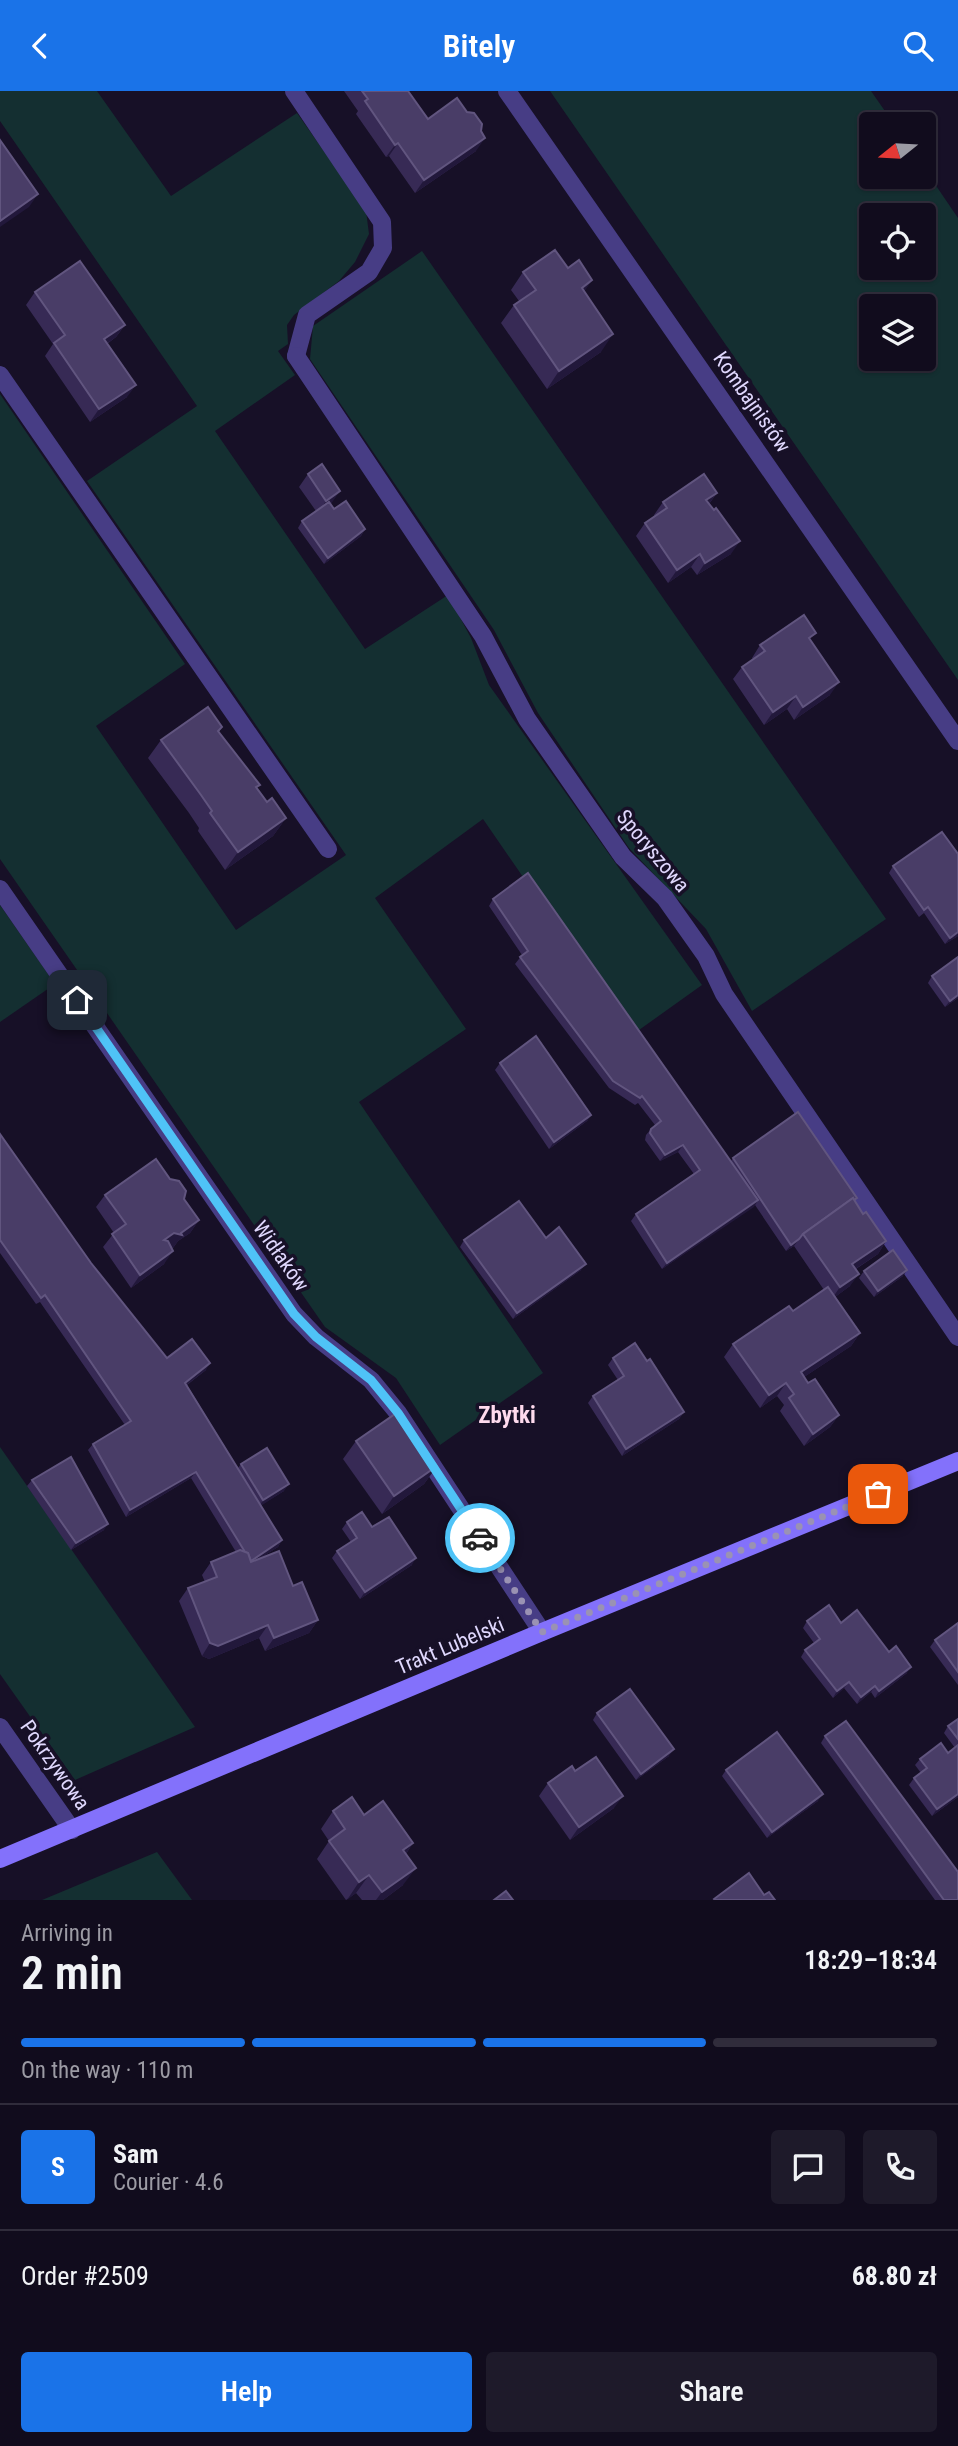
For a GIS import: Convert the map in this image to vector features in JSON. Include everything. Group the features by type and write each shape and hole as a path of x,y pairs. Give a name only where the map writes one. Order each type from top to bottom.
{"street":[{"name":"Sporyszowa","path":"293,91 382,222 383,248 369,272 307,315 296,356 483,636 527,719 623,857 665,898 706,955 724,994 958,1338"},
{"name":"Kombajnistów","path":"507,91 958,741"},
{"path":"0,375 328,849"},
{"name":"Widłaków","path":"0,888 294,1314 316,1337 371,1380 398,1413 542,1632"},
{"name":"Trakt Lubelski","path":"0,1859 958,1461"},
{"name":"Pokrzywowa","path":"0,1727 72,1830"}],"green space":[{"path":"0,91 97,91 171,196 297,113 366,211 369,234 355,262 339,281 294,315 287,325 288,344 278,351 295,375 215,431 365,649 448,595 471,638 489,685 702,985 632,1035 483,819 375,898 466,1029 359,1102 543,1373 440,1445 396,1378 325,1327 0,859 0,394 185,664 96,726 236,930 346,855 87,481 197,406 0,121"},
{"path":"550,91 871,91 886,112 859,112 859,189 936,189 936,186 958,218 958,680"},
{"path":"422,251 886,919 752,1011 706,929 629,848 538,713 494,630 310,359 313,326"},
{"path":"0,905 55,984 0,1022"},
{"path":"0,1447 195,1727 75,1780 0,1674"},
{"path":"157,1852 192,1900 42,1900"}],"building":[{"path":"362,91 408,91 428,119 457,98 467,112 474,113 482,124 481,131 485,138 424,180 398,143 395,145 365,101 368,99"},
{"path":"0,140 38,194 0,221"},
{"path":"555,250 568,268 579,260 592,280 582,288 613,334 559,371 514,305 536,290 523,272"},
{"path":"80,261 125,325 104,339 136,385 99,409 54,343 65,335 35,292"},
{"path":"322,464 340,491 326,501 308,474"},
{"path":"704,474 717,493 706,500 714,510 716,508 740,541 705,563 700,554 677,570 645,523 667,508 663,502"},
{"path":"346,501 365,529 328,558 302,521 329,502 334,509"},
{"path":"804,615 816,633 809,638 839,682 803,707 796,696 773,712 742,667 765,651 760,645"},
{"path":"208,707 222,727 218,731 260,785 256,787 267,802 272,798 286,818 238,852 161,740"},
{"path":"942,832 958,854 958,932 950,938 928,907 924,910 893,866"},
{"path":"528,873 758,1200 667,1263 636,1214 700,1170 683,1145 665,1155 650,1133 661,1121 642,1096 640,1098 613,1081 520,957 528,951 493,899"},
{"path":"958,957 958,995 950,1001 932,976"},
{"path":"536,1036 591,1115 554,1142 500,1063"},
{"path":"798,1112 857,1198 853,1198 791,1245 733,1158"},
{"path":"0,1134 91,1263 167,1358 192,1339 210,1363 185,1383 282,1540 251,1561 196,1472 130,1510 93,1444 131,1421 45,1295 41,1298 0,1240"},
{"path":"156,1159 170,1179 179,1181 186,1191 184,1199 199,1220 181,1233 182,1235 174,1233 164,1240 168,1241 173,1251 140,1275 112,1234 126,1224 105,1195"},
{"path":"853,1198 886,1241 852,1264 859,1274 840,1287 803,1234"},
{"path":"519,1201 546,1238 559,1227 586,1264 517,1313 464,1240"},
{"path":"893,1250 907,1270 878,1291 864,1271"},
{"path":"828,1287 860,1333 801,1372 808,1383 815,1379 839,1415 813,1434 789,1398 794,1394 786,1383 769,1395 733,1344 789,1306 793,1311"},
{"path":"635,1343 647,1361 650,1359 684,1412 626,1449 593,1396 624,1376 613,1358"},
{"path":"398,1412 437,1466 394,1496 356,1441"},
{"path":"267,1448 289,1484 263,1500 241,1464"},
{"path":"71,1457 108,1524 76,1543 32,1480"},
{"path":"362,1512 372,1527 389,1517 416,1558 365,1592 337,1551 357,1538 347,1522"},
{"path":"240,1550 248,1553 251,1562 279,1551 293,1586 302,1582 318,1620 274,1638 268,1625 218,1646 210,1643 188,1588 217,1577 211,1562"},
{"path":"829,1605 841,1623 857,1610 889,1652 896,1646 911,1667 879,1691 875,1686 861,1697 849,1682 837,1691 805,1650 820,1639 807,1621"},
{"path":"958,1623 958,1672 935,1640"},
{"path":"630,1689 674,1749 641,1774 597,1713"},
{"path":"958,1719 958,1739 948,1726"},
{"path":"846,1721 958,1872 958,1900 944,1900 825,1736"},
{"path":"777,1732 823,1794 772,1832 726,1770"},
{"path":"941,1743 948,1753 958,1745 958,1794 937,1809 914,1778 927,1768 920,1759"},
{"path":"596,1757 623,1796 579,1827 548,1783 572,1766 575,1771"},
{"path":"352,1797 364,1815 383,1801 413,1843 403,1850 416,1868 382,1892 369,1875 359,1882 329,1841 345,1829 333,1811"},
{"path":"749,1873 764,1895 769,1892 775,1900 714,1899"},
{"path":"506,1891 513,1900 494,1900"}],"way so far":[{"path":"480,1538 542,1632 878,1494"}],"district":[{"name":"Zbytki","path":"507,1415"}],"route":[{"path":"77,1000 294,1314 316,1337 371,1380 398,1413 480,1538"}]}
